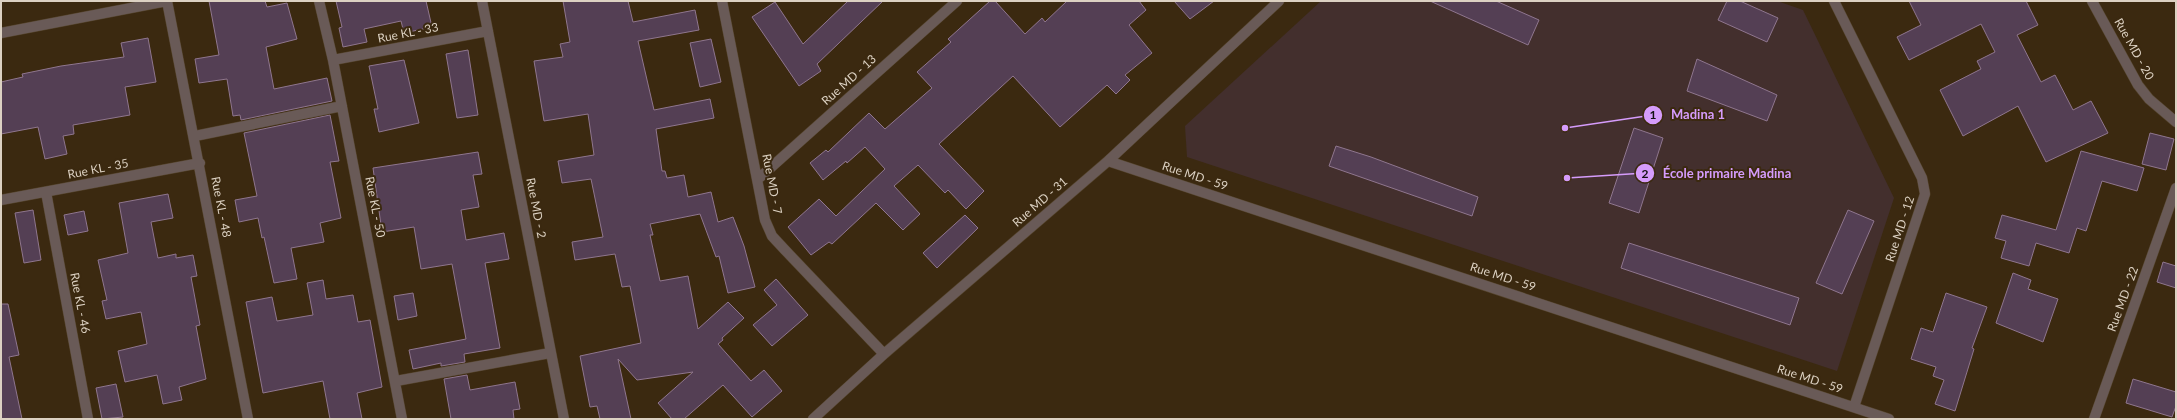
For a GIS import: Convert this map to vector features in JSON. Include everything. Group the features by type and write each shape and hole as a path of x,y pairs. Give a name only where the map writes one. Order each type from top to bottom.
{"street":[{"path":"1,33 167,1"},
{"name":"Rue KL - 48","path":"167,1 200,163 248,419"},
{"name":"Rue KL - 50","path":"319,1 333,60 396,381 402,419"},
{"name":"Rue MD - 2","path":"482,1 564,419"},
{"name":"Rue MD - 7","path":"722,1 765,220 772,236 884,354"},
{"name":"Rue MD - 13","path":"758,179 957,1"},
{"name":"Rue MD - 31","path":"813,419 884,354 1108,161 1279,1"},
{"name":"Rue MD - 12","path":"1834,1 1922,178 1925,194 1854,407"},
{"name":"Rue MD - 20","path":"2092,1 2138,85 2149,100 2176,122"},
{"name":"Rue KL - 33","path":"333,60 488,31"},
{"path":"194,136 342,106"},
{"name":"Rue MD - 59","path":"1108,161 1889,419"},
{"name":"Rue KL - 35","path":"1,200 200,163"},
{"name":"Rue MD - 22","path":"2094,419 2176,188"},
{"name":"Rue KL - 46","path":"46,192 88,419"},
{"path":"396,381 550,353"}],"shaded area":[{"path":"1321,1 1777,1 1803,10 1894,198 1837,371 1187,157 1185,126"}],"building":[{"path":"209,1 265,1 267,7 287,3 297,39 266,47 274,89 327,78 332,101 241,120 240,115 233,116 227,79 199,83 195,59 219,55"},
{"path":"336,1 426,1 432,27 404,33 401,21 364,29 367,42 343,47 339,28 342,27"},
{"path":"563,1 628,1 633,22 695,10 699,30 638,41 654,110 710,99 714,118 656,129 662,171 665,171 667,178 684,175 688,197 711,192 718,222 733,217 744,246 755,287 728,293 719,256 716,257 700,214 650,224 653,235 650,235 660,281 688,276 698,329 728,302 744,318 722,338 723,340 718,344 751,381 764,370 782,391 752,417 723,385 684,419 672,419 658,403 693,372 637,380 618,359 631,419 600,419 597,406 590,407 580,356 641,343 630,286 622,287 615,254 575,260 572,242 603,237 591,179 562,183 558,161 594,155 588,114 544,121 534,61 563,57 560,44 570,42"},
{"path":"848,1 883,1 817,64 821,71 799,86 752,17 775,2 803,44"},
{"path":"990,1 995,1 1025,34 1042,18 1045,22 1067,1 1139,1 1146,10 1129,25 1152,53 1125,75 1130,80 1116,94 1107,85 1060,127 1013,76 939,144 984,191 966,209 948,190 945,193 918,165 894,186 920,214 903,230 876,203 832,244 829,242 811,255 788,227 819,199 836,216 885,169 865,147 847,163 846,161 823,180 810,163 826,150 828,152 869,113 885,129 932,88 917,72 951,42 948,39"},
{"path":"1174,1 1214,1 1190,19"},
{"path":"1430,1 1496,1 1539,20 1528,45"},
{"path":"1727,1 1740,1 1778,18 1767,42 1718,20"},
{"path":"1909,1 2026,1 2038,25 2017,35 2041,82 2055,75 2073,110 2091,101 2108,133 2046,162 2018,106 1963,136 1940,90 1981,69 1977,61 1995,52 1981,24 1909,60 1897,37 1921,25"},
{"path":"148,38 156,82 125,87 130,115 73,125 74,134 63,136 67,154 45,159 38,127 1,134 1,82 23,77 22,74 61,66 124,57 121,43"},
{"path":"711,39 721,82 700,87 690,43"},
{"path":"468,50 478,115 457,118 446,54"},
{"path":"1697,59 1777,95 1767,121 1687,91"},
{"path":"404,60 419,123 379,132 374,109 378,109 369,66"},
{"path":"330,115 339,161 330,162 341,218 320,223 324,242 291,248 297,279 274,283 264,237 262,238 258,218 239,222 235,200 257,196 244,133"},
{"path":"1634,128 1663,138 1639,213 1609,203"},
{"path":"2150,133 2174,139 2166,170 2142,164"},
{"path":"1336,146 1371,157 1478,197 1472,216 1329,166"},
{"path":"2081,151 2144,168 2137,191 2102,181 2086,231 2077,228 2069,253 2036,243 2029,266 2001,258 2006,241 1995,238 2002,215 2056,230"},
{"path":"478,152 482,174 473,175 479,207 461,210 466,240 504,233 509,259 485,263 500,348 464,354 465,362 441,366 441,363 413,369 409,350 466,339 452,264 421,269 414,227 382,232 373,168"},
{"path":"168,194 173,218 151,222 158,258 176,254 176,258 193,255 197,276 191,277 200,325 196,326 206,379 179,387 182,400 163,404 157,375 125,382 118,351 147,344 141,312 106,319 102,301 107,300 98,260 128,253 119,203"},
{"path":"33,210 41,260 24,263 15,213"},
{"path":"1848,210 1874,221 1842,294 1816,283"},
{"path":"84,211 88,231 68,235 64,215"},
{"path":"965,215 978,228 937,268 923,253"},
{"path":"1629,243 1799,298 1790,325 1621,268"},
{"path":"2163,262 2176,266 2176,288 2157,282"},
{"path":"2013,273 2031,280 2028,289 2058,299 2043,342 1996,323"},
{"path":"776,279 808,315 772,346 753,325 777,305 764,290"},
{"path":"323,280 326,299 353,295 358,322 370,320 382,387 357,393 362,419 330,419 323,381 263,393 246,302 272,297 277,321 313,315 307,283"},
{"path":"413,293 417,316 398,320 394,296"},
{"path":"1946,293 1987,307 1972,348 1974,349 1955,411 1935,404 1944,380 1933,376 1936,367 1911,359 1921,328 1933,332"},
{"path":"1,304 8,304 19,355 9,357 22,419 1,419"},
{"path":"467,375 470,390 515,382 520,409 513,410 514,419 451,419 444,379"},
{"path":"2133,379 2176,392 2176,406 2172,417 2126,403"},
{"path":"116,384 123,417 102,419 96,388"}],"place":[{"name":"Madina 1","path":"1565,128"},
{"name":"École primaire Madina","path":"1567,178"}]}
